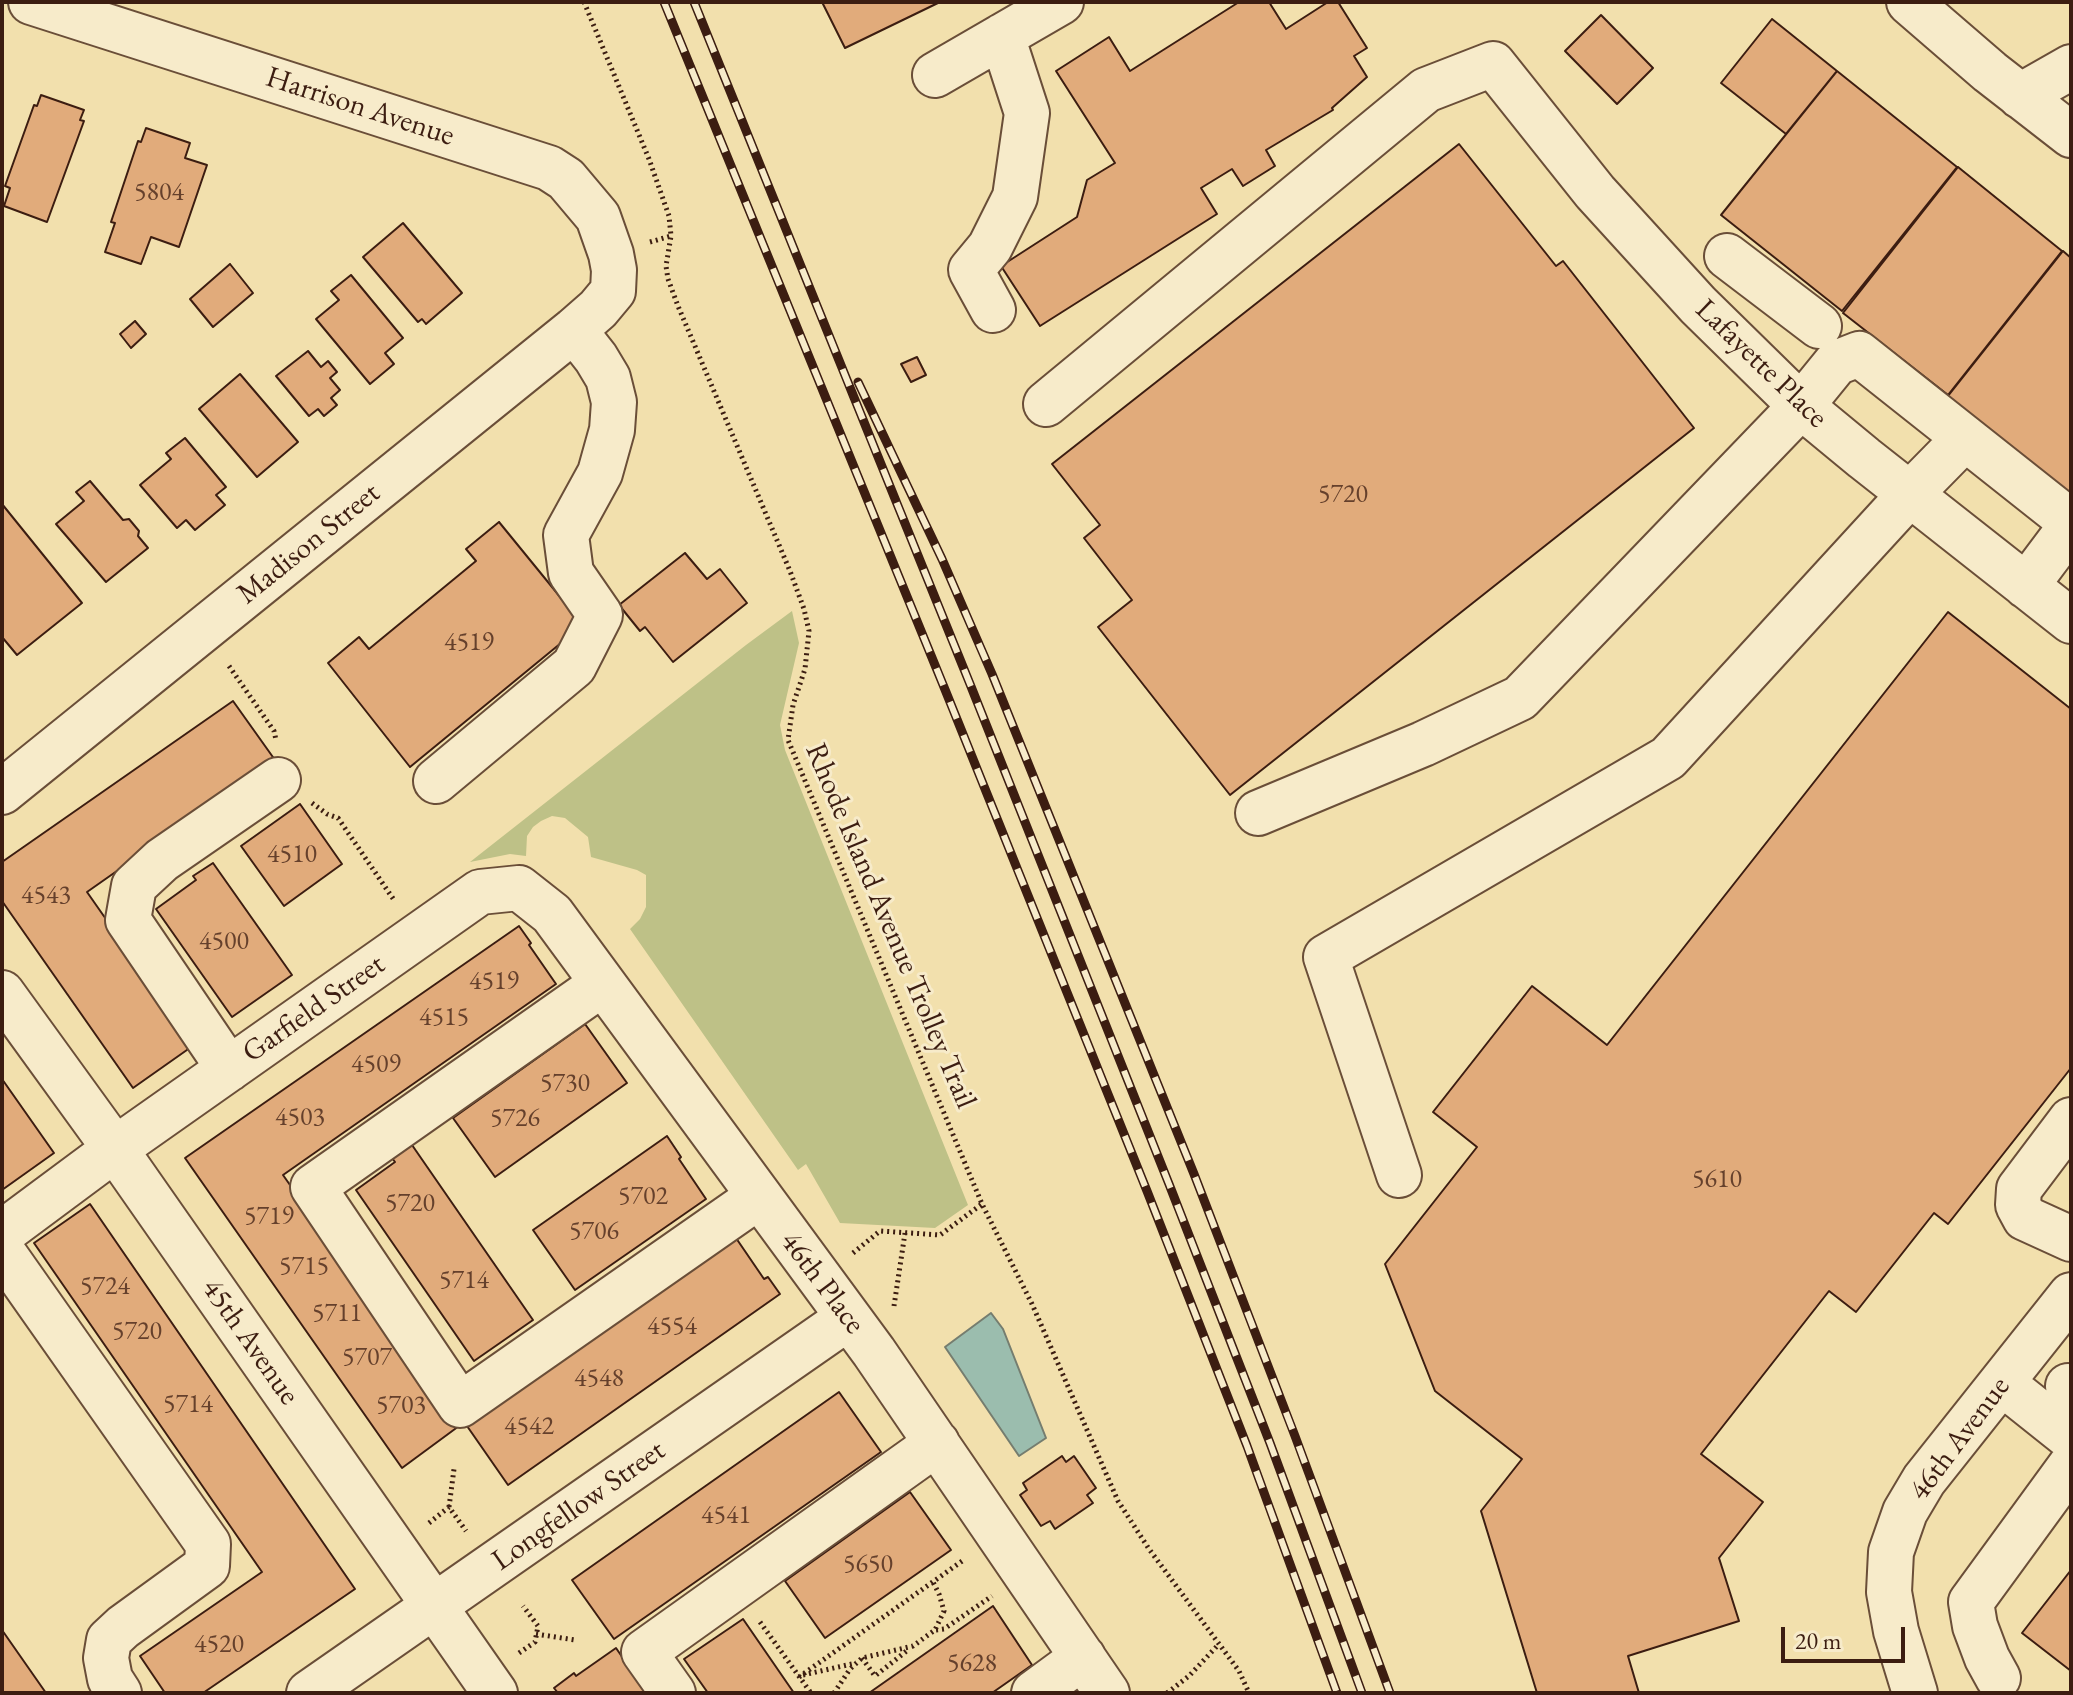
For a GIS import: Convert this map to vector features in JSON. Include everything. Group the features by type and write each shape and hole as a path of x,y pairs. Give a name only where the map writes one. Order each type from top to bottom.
{"street":[{"name":"Harrison Avenue","path":"31,2 549,168 566,179 598,217 611,254 613,291"},
{"path":"935,75 1061,2"},
{"path":"1909,2 2071,135"},
{"path":"993,310 971,270 990,247 1015,197 1027,113 1002,36"},
{"name":"Lafayette Place","path":"1046,404 1426,90 1493,64 1595,192 1698,305 1801,406 2071,621"},
{"path":"2020,96 2071,67"},
{"path":"1727,256 1819,326"},
{"name":"Madison Street","path":"2,792 574,330 613,291"},
{"path":"1733,339 1774,292"},
{"path":"436,781 574,666 600,615 571,573 566,535 600,473 612,430 614,402 608,378 574,330"},
{"path":"1258,813 1423,744 1520,698 1801,406 1836,363 1859,354 2071,524 2026,586"},
{"path":"1399,1175 1326,957 1668,758 1965,438"},
{"path":"229,1069 128,920 134,886 162,860 278,780"},
{"name":"Garfield Street","path":"2,1233 115,1149 480,892 519,888"},
{"name":"46th Place","path":"519,888 552,914 848,1318 1107,1693"},
{"path":"602,984 313,1187 460,1405 758,1197"},
{"name":"45th Avenue","path":"2,993 435,1605 505,1675"},
{"path":"2071,1120 2019,1189 2018,1205 2025,1218 2071,1239"},
{"path":"2,1251 208,1544 207,1566 109,1640 106,1658 110,1679 119,1693"},
{"name":"46th Avenue","path":"1915,1693 1896,1631 1889,1592 1891,1552 1905,1512 1924,1480 2071,1295"},
{"name":"Longfellow Street","path":"309,1693 848,1318"},
{"path":"2002,1383 2071,1438"},
{"path":"673,1693 644,1652 937,1443"},
{"path":"1993,1688 1971,1602 2071,1465"},
{"path":"1034,1693 1083,1657"}],"path":[{"name":"Rhode Island Avenue Trolley Trail","path":"584,2 649,159 669,216 668,279 804,609 809,631 805,669 793,705 788,740 982,1204 1032,1304 1118,1501 1149,1549 1239,1671 1249,1693"},
{"path":"851,1254 880,1231 940,1235 982,1204"},
{"path":"893,1315 906,1233"},
{"path":"454,1469 449,1507 467,1533"},
{"path":"425,1526 449,1507"},
{"path":"799,1677 966,1558"},
{"path":"860,1661 875,1676 935,1630 944,1611 933,1582"},
{"path":"735,1587 811,1693"},
{"path":"935,1630 944,1629 993,1596"},
{"path":"505,1675 535,1642 538,1626 523,1606"},
{"path":"536,1634 575,1640"},
{"path":"1167,1693 1189,1676 1219,1644"},
{"path":"799,1677 913,1646"},
{"path":"834,1693 850,1669 860,1661"}],"green space":[{"path":"792,611 799,643 780,725 785,750 968,1205 935,1228 840,1223 806,1164 798,1170 630,929 646,907 646,875 591,857 588,837 565,818 552,816 533,827 527,836 526,856 510,854 470,862"}],"shaded area":[{"path":"991,1313 1003,1329 1046,1438 1019,1456 945,1347"}],"building":[{"path":"822,2 940,2 845,48"},
{"path":"1239,2 1269,2 1286,29 1328,2 1338,2 1367,48 1354,56 1367,77 1333,110 1266,150 1275,166 1243,186 1232,169 1201,188 1217,214 1040,326 1001,266 1077,217 1087,180 1115,163 1056,71 1109,37 1130,71"},
{"path":"1601,15 1653,68 1617,104 1565,51"},
{"path":"1772,19 1837,71 1786,134 1721,83"},
{"path":"1837,71 1957,167 1842,311 1721,215"},
{"path":"41,95 84,110 80,120 84,121 47,222 4,206 10,188 5,186 34,105 37,106"},
{"path":"146,128 190,143 185,158 207,165 179,247 151,237 141,264 105,252 115,223 111,222 138,141 141,142"},
{"path":"1459,144 1556,266 1563,261 1694,428 1230,795 1098,627 1132,600 1084,538 1100,525 1052,464"},
{"path":"1958,167 2062,251 1948,395 1843,313"},
{"path":"403,223 462,293 426,324 422,319 418,322 363,257"},
{"path":"2063,251 2071,258 2071,494 1948,396"},
{"path":"230,264 253,293 213,327 190,299"},
{"path":"351,275 403,338 385,353 394,364 370,384 316,319 339,300 331,291"},
{"path":"135,321 146,334 131,348 120,334"},
{"path":"308,351 321,367 328,361 337,372 330,378 340,390 331,398 337,405 324,416 318,409 309,416 276,376"},
{"path":"917,357 926,375 911,382 901,364"},
{"path":"240,374 298,442 257,477 199,409"},
{"path":"185,438 226,487 216,495 225,505 195,530 186,520 177,528 140,485 171,459 166,453"},
{"path":"90,481 123,520 129,519 148,548 106,582 56,524 84,501 76,492"},
{"path":"2,504 82,603 17,655 2,637"},
{"path":"499,522 583,625 410,767 328,663 359,637 369,649 476,561 466,549"},
{"path":"685,553 707,579 720,569 747,603 673,662 645,627 640,631 619,605"},
{"path":"1948,612 2071,709 2071,1068 1948,1224 1934,1213 1856,1312 1829,1291 1701,1454 1763,1502 1719,1558 1739,1621 1628,1656 1639,1693 1537,1693 1481,1511 1522,1459 1435,1391 1385,1264 1477,1147 1433,1112 1532,986 1607,1045"},
{"path":"233,701 275,760 87,892 194,1045 133,1088 2,901 2,862"},
{"path":"300,804 342,864 284,906 241,846"},
{"path":"213,863 292,975 232,1017 156,909 196,880 193,876"},
{"path":"519,926 556,984 283,1175 459,1426 402,1468 185,1158"},
{"path":"585,1024 627,1083 495,1177 453,1118"},
{"path":"2,1079 54,1153 2,1190"},
{"path":"667,1136 706,1199 575,1290 533,1230"},
{"path":"412,1145 533,1320 474,1361 356,1190 395,1162 392,1158"},
{"path":"90,1204 355,1589 203,1693 165,1693 140,1656 262,1572 34,1243"},
{"path":"736,1238 764,1279 768,1277 780,1294 508,1485 467,1426"},
{"path":"839,1392 881,1452 614,1639 572,1580"},
{"path":"1062,1456 1066,1462 1074,1456 1096,1488 1087,1495 1093,1503 1055,1529 1050,1521 1041,1526 1020,1495 1027,1490 1023,1483"},
{"path":"910,1492 951,1550 825,1638 785,1581"},
{"path":"2071,1570 2071,1671 2022,1633"},
{"path":"993,1606 1032,1665 992,1693 869,1693"},
{"path":"743,1619 794,1693 708,1693 684,1659"},
{"path":"2,1630 46,1693 2,1693"},
{"path":"616,1648 647,1693 558,1693 554,1688 574,1673 576,1676"}],"railway":[{"path":"664,2 1147,1191 1247,1446 1337,1693"},
{"path":"694,2 1169,1184 1270,1443 1362,1693"},
{"path":"858,382 942,559 992,674 1194,1174 1390,1693"}]}
